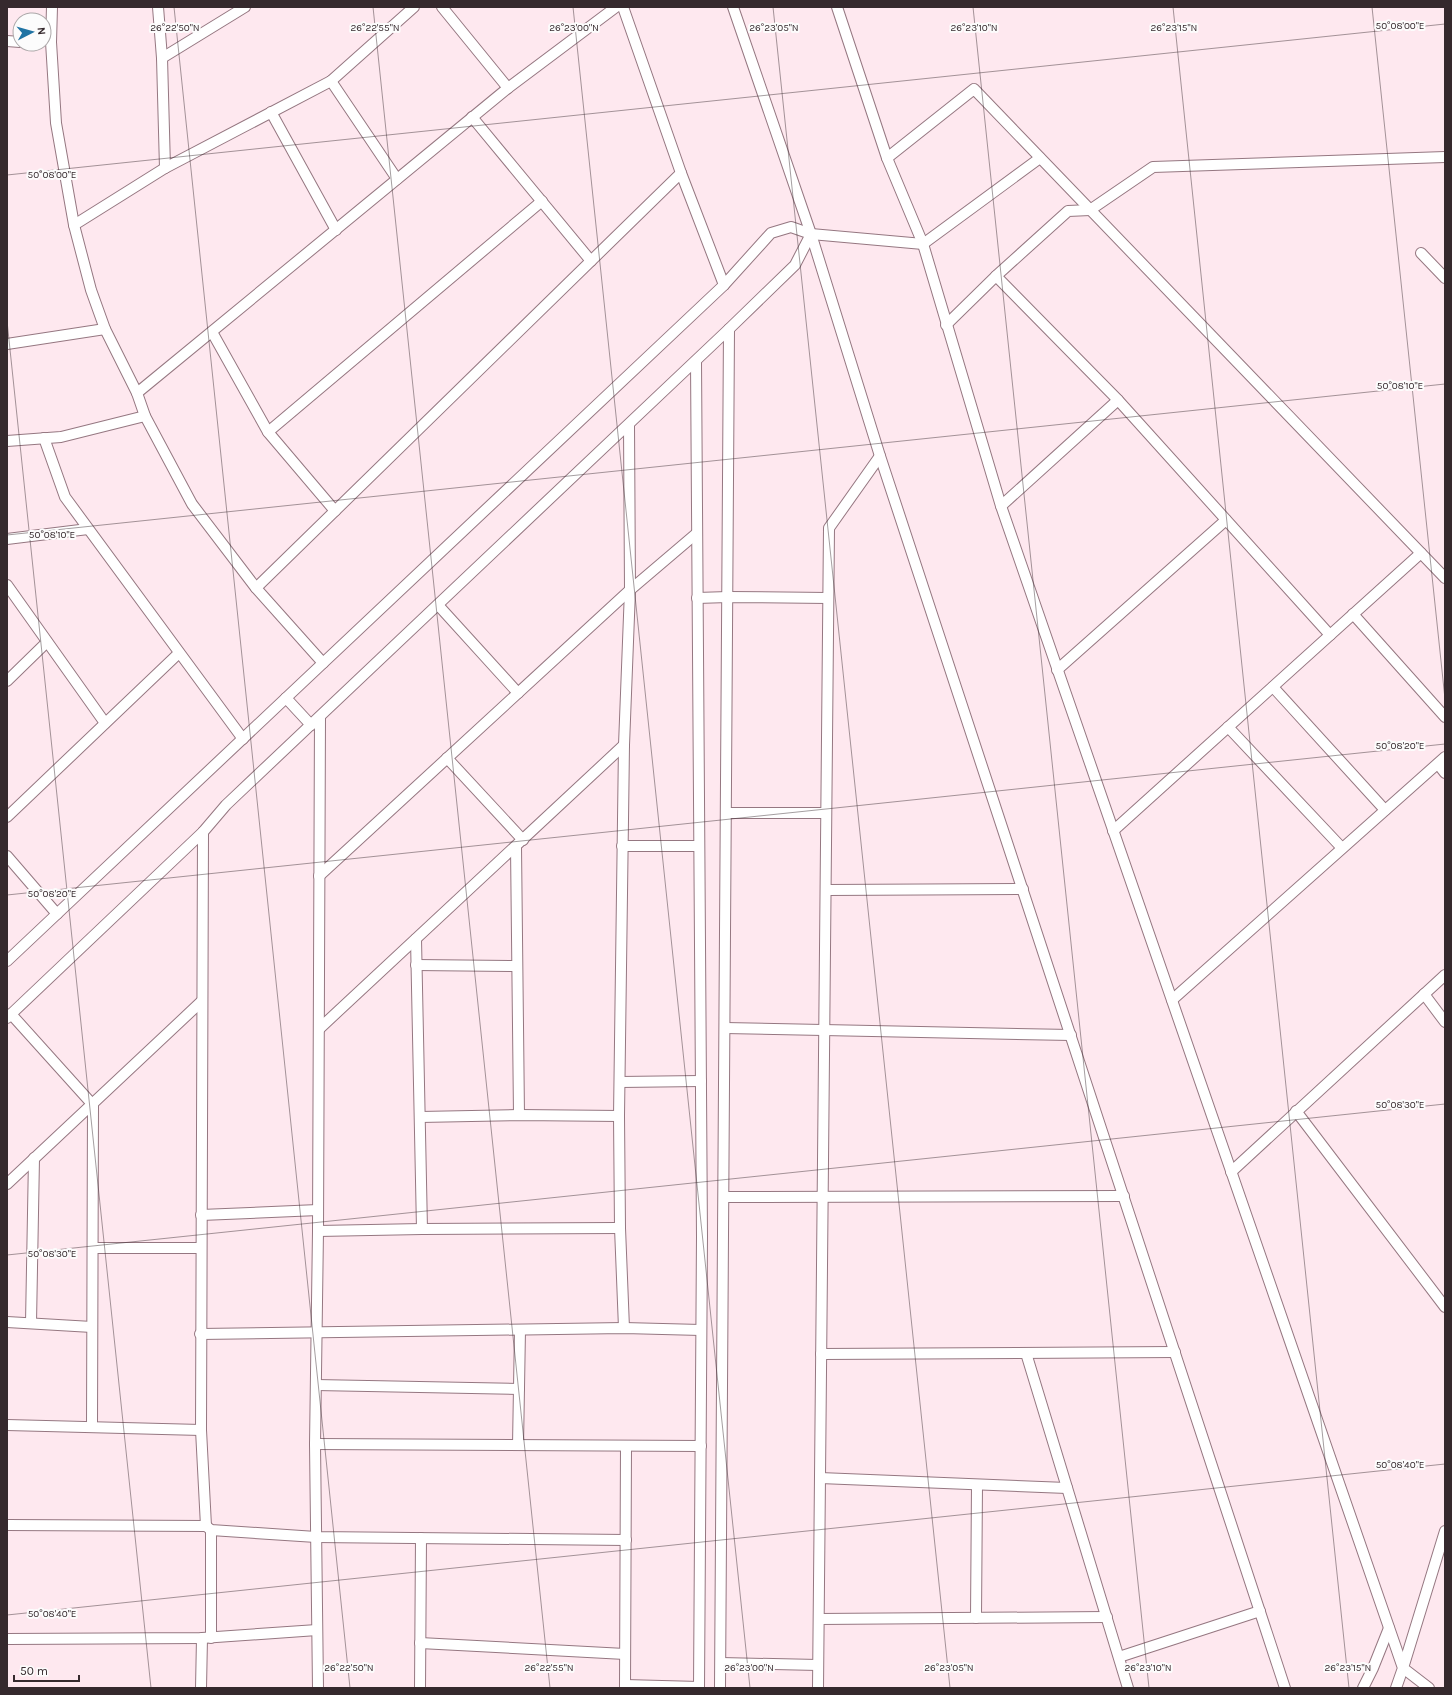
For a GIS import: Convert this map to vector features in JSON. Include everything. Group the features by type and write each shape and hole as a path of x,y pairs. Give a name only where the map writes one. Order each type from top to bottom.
{"street":[{"path":"158,7 162,58 165,168"},
{"path":"162,58 245,7"},
{"path":"442,7 508,88"},
{"path":"137,393 472,117 616,7"},
{"path":"623,7 681,173 724,285"},
{"path":"733,7 811,234 880,456 1286,1688"},
{"path":"837,7 886,158 923,244 1001,506 1403,1668 1429,1688"},
{"path":"74,225 165,168 331,81 412,8"},
{"path":"48,52 56,123 74,225 91,290 105,329 137,393 145,416 192,504 256,588 323,663"},
{"path":"331,81 397,179"},
{"path":"886,158 974,89 1445,578"},
{"path":"271,112 336,230"},
{"path":"472,117 591,261"},
{"path":"946,325 996,276 1068,211 1090,210 1153,168 1445,157"},
{"path":"7,962 724,285 771,233 791,227 811,234 923,244 1040,158"},
{"path":"256,588 681,173"},
{"path":"268,432 542,201"},
{"path":"92,1427 93,1105 9,1016 203,832 226,805 730,329 794,266 811,234"},
{"path":"1421,254 1445,278"},
{"path":"996,276 1118,400 1330,635"},
{"path":"7,344 105,329"},
{"path":"720,1688 730,329"},
{"path":"212,332 268,432 335,511"},
{"path":"626,1446 625,1686 699,1687 701,1081 696,361"},
{"path":"1001,506 1118,400"},
{"path":"7,441 62,437 145,416"},
{"path":"624,1328 620,1228 619,1116 624,745 630,590 629,425"},
{"path":"44,438 65,497 242,739"},
{"path":"818,1688 829,528 880,456"},
{"path":"1057,670 1226,520"},
{"path":"7,539 88,529"},
{"path":"320,876 630,590 697,533"},
{"path":"1113,831 1421,552"},
{"path":"9,593 47,642 105,724"},
{"path":"697,598 828,598"},
{"path":"438,605 518,693"},
{"path":"1353,614 1445,717"},
{"path":"7,681 47,642"},
{"path":"7,818 179,653"},
{"path":"1273,687 1385,810"},
{"path":"286,698 311,725"},
{"path":"318,1688 315,1444 318,1231 320,716"},
{"path":"1228,726 1342,848"},
{"path":"319,1029 624,745"},
{"path":"447,758 519,843 517,966 519,1114"},
{"path":"1172,1000 1441,760 1445,773"},
{"path":"726,813 826,814"},
{"path":"201,1688 206,1638 208,1528 201,1430 200,1334 203,832"},
{"path":"622,846 699,846"},
{"path":"7,856 57,914"},
{"path":"826,890 1023,889"},
{"path":"416,939 422,1229"},
{"path":"416,966 517,966"},
{"path":"1231,1172 1445,975"},
{"path":"1424,994 1445,1022"},
{"path":"7,1184 93,1105 202,1001"},
{"path":"725,1028 1071,1035"},
{"path":"620,1082 701,1081"},
{"path":"1296,1111 1445,1307"},
{"path":"420,1117 519,1114 619,1116"},
{"path":"31,1323 34,1158"},
{"path":"724,1197 823,1198 1124,1196"},
{"path":"201,1215 318,1210"},
{"path":"318,1231 620,1228"},
{"path":"92,1248 201,1248"},
{"path":"7,1322 92,1327"},
{"path":"200,1334 624,1328 701,1330"},
{"path":"518,1445 520,1330"},
{"path":"821,1354 1175,1352"},
{"path":"1026,1353 1128,1688"},
{"path":"316,1385 519,1389"},
{"path":"7,1425 201,1430"},
{"path":"315,1444 700,1446"},
{"path":"820,1478 1067,1488"},
{"path":"976,1618 977,1485"},
{"path":"7,1525 208,1528 316,1537 626,1540"},
{"path":"1396,1688 1445,1531"},
{"path":"420,1688 421,1538"},
{"path":"1119,1657 1260,1611"},
{"path":"818,1619 1106,1617"},
{"path":"1363,1688 1373,1668 1389,1628"},
{"path":"7,1639 206,1638 317,1630"},
{"path":"420,1643 625,1654"},
{"path":"721,1663 818,1665"}]}
